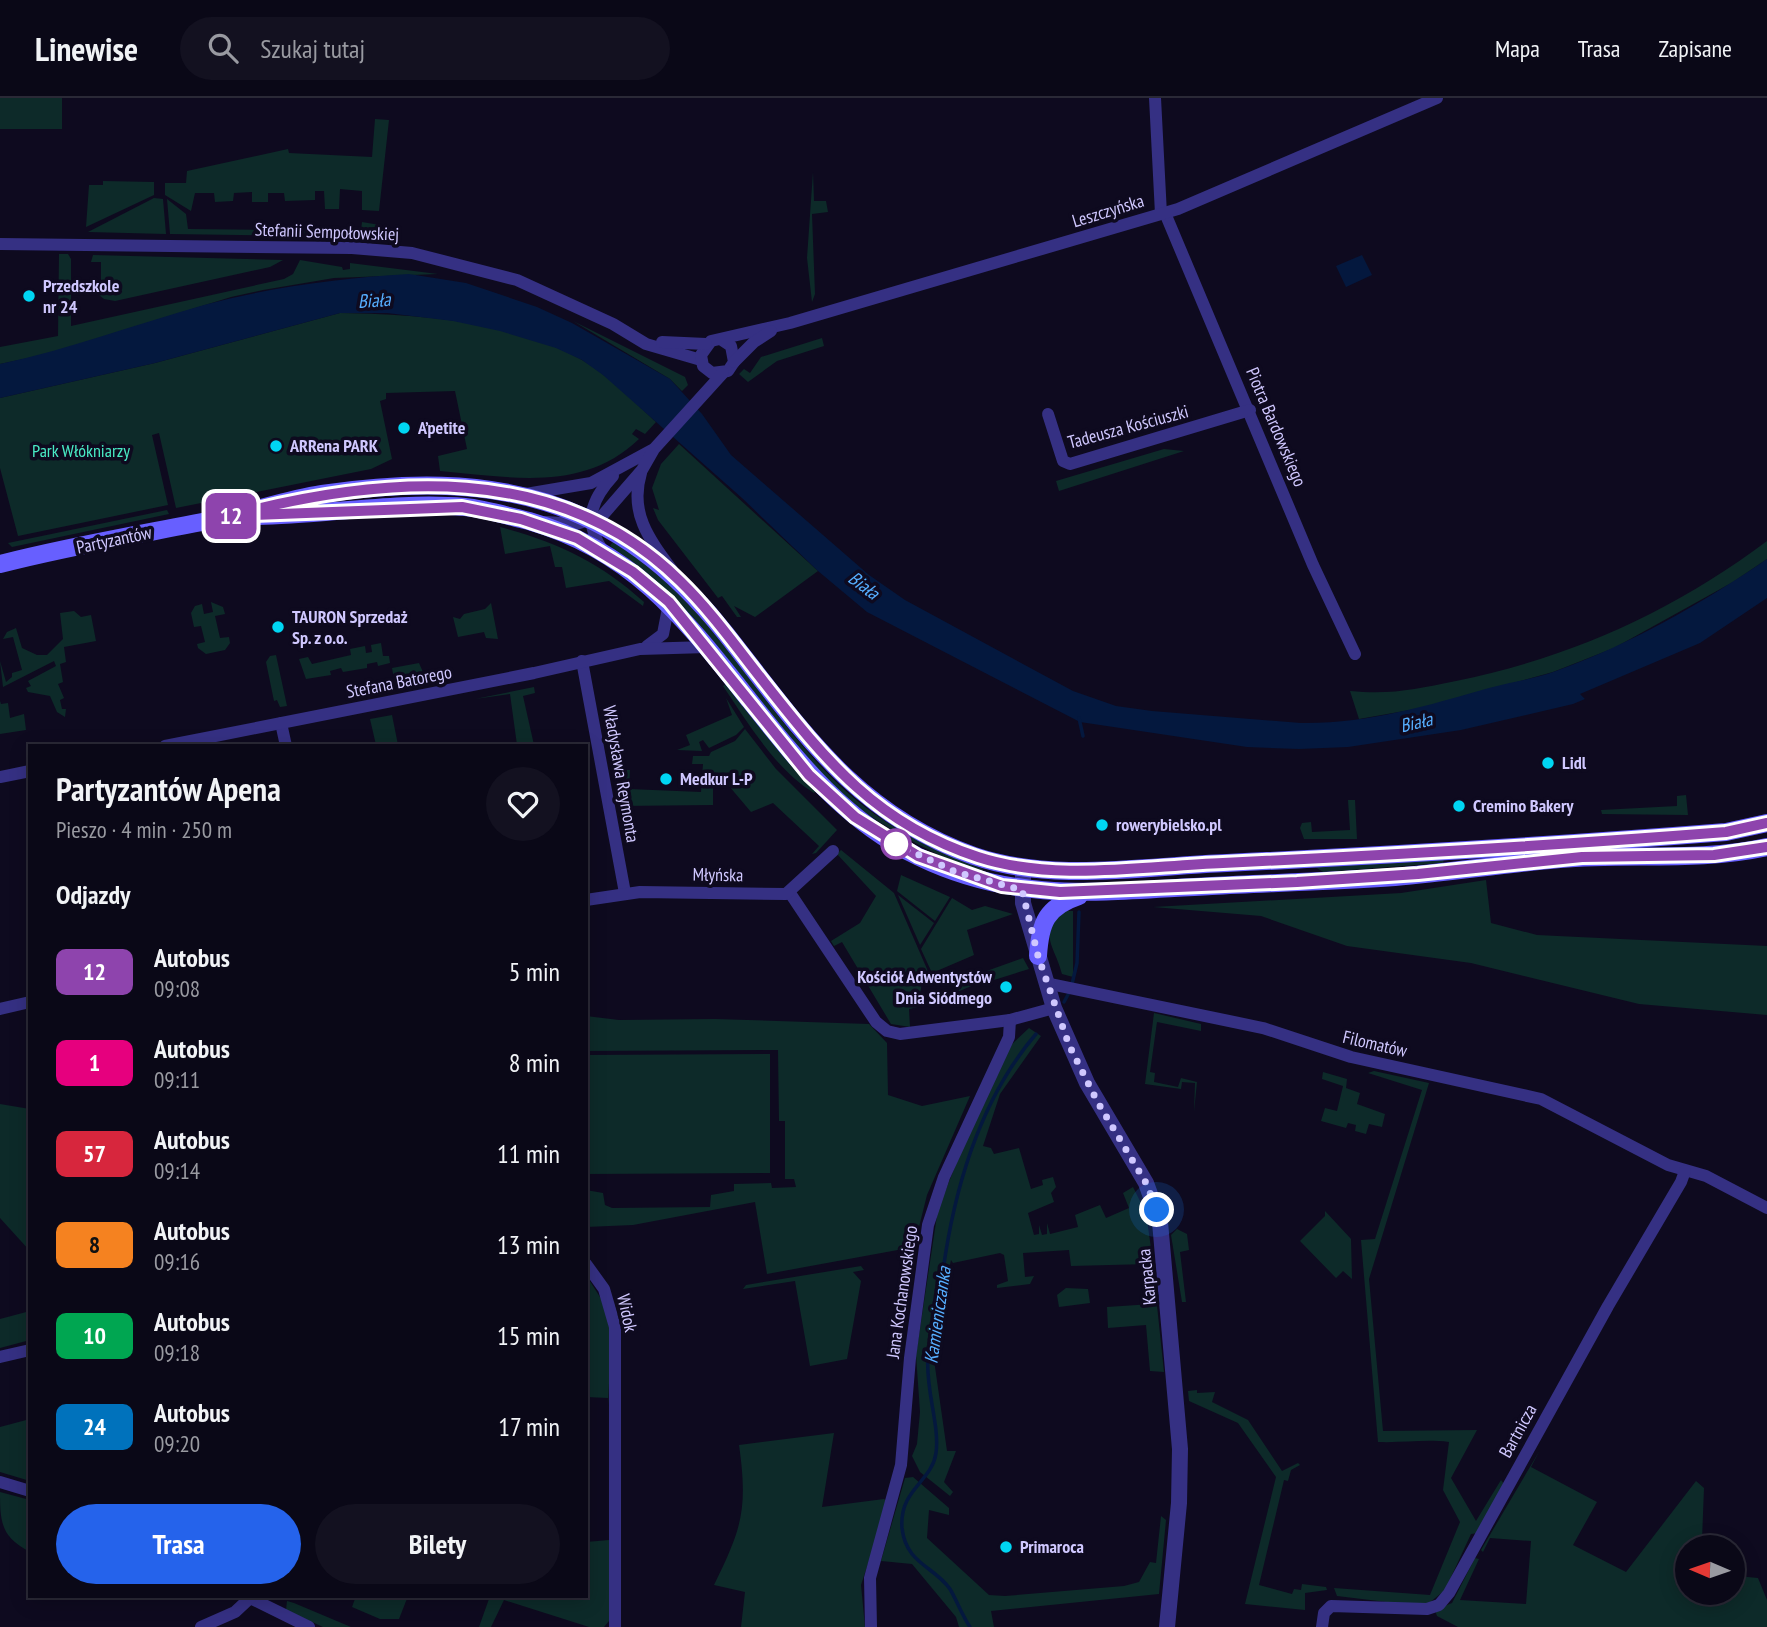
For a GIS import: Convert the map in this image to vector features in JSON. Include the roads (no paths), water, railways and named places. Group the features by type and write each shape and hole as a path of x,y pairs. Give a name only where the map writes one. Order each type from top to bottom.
{"main road":[{"name":"Partyzantów","path":"0,564 324,494 402,486 467,486 519,494 593,520 624,537 678,579 828,762 856,789 889,813 934,839 972,855 1023,868 1076,869 1295,860 1695,834 1767,823"},
{"name":"Partyzantów","path":"229,516 438,507 478,509 565,533 603,551 669,602 809,775 855,817 918,856 956,872 1022,890 1093,892 1297,882 1399,876 1582,857 1714,855 1767,847"},
{"path":"1038,956 1040,928 1047,913 1060,903 1093,892"}],"street":[{"path":"1155,98 1163,213"},
{"name":"Leszczyńska","path":"722,340 778,327 1163,213 1437,98"},
{"name":"Piotra Bardowskiego","path":"1163,213 1250,410 1313,565 1355,654"},
{"name":"Stefanii Sempołowskiej","path":"0,244 352,248 412,253 517,279 573,304 658,349 702,363"},
{"name":"Leszczyńska","path":"734,362 754,342 778,327"},
{"name":"Stefanii Sempołowskiej","path":"636,337 680,345 706,344"},
{"path":"521,519 576,524 602,516 642,470 658,444 734,362 731,346 722,340 706,344 695,403"},
{"path":"702,363 712,373 723,373"},
{"name":"Tadeusza Kościuszki","path":"1048,414 1063,461 1070,464 1250,410"},
{"path":"519,494 579,486 618,471 658,444"},
{"path":"642,470 636,497 642,527 678,579"},
{"path":"603,551 595,537 593,501 618,471"},
{"path":"640,649 655,642 663,634 669,602"},
{"name":"Stefana Batorego","path":"175,744 640,649 708,647"},
{"name":"Władysława Reymonta","path":"582,661 625,893"},
{"path":"282,723 286,744"},
{"path":"0,777 28,772"},
{"path":"833,851 790,893 876,1022 887,1031 900,1034 1010,1020 1054,1008"},
{"path":"1295,860 1297,882"},
{"name":"Karpacka","path":"1023,868 1022,890 1054,1008 1087,1083 1146,1183 1160,1222 1180,1449 1179,1503 1167,1627"},
{"name":"Młyńska","path":"588,900 625,893 790,893"},
{"name":"Filomatów","path":"1046,983 1084,988 1263,1028 1351,1057 1541,1099 1685,1171 1706,1176 1767,1208"},
{"path":"0,1009 28,1002"},
{"name":"Jana Kochanowskiego","path":"871,1627 870,1578 901,1465 910,1358 928,1225 944,1177 1009,1037 1010,1020"},
{"name":"Bartnicza","path":"1322,1627 1324,1612 1331,1606 1345,1604 1427,1609 1444,1599 1685,1171"},
{"name":"Widok","path":"588,1267 604,1289 615,1327 615,1627"},
{"path":"0,1357 28,1350"},
{"path":"0,1482 28,1490"},
{"path":"201,1627 235,1612 247,1598"},
{"path":"250,1598 309,1627"}],"water":[{"path":"1362,255 1372,275 1346,287 1336,266"},
{"name":"Biała","path":"409,274 466,283 537,307 572,323 670,379 702,414 731,455 869,575 905,600 1073,691 1116,706 1301,723 1373,717 1539,676 1584,660 1665,622 1767,559 1767,598 1700,643 1580,694 1585,699 1573,704 1461,730 1348,747 1247,747 1080,722 867,612 818,571 742,498 603,375 582,360 556,348 500,331 453,321 387,313 340,313 155,363 0,398 0,364 255,293 306,284"}],"waterway":[{"name":"Kamieniczanka","path":"1079,718 1083,736"},
{"name":"Kamieniczanka","path":"1072,984 1077,963 1079,912"},
{"name":"Kamieniczanka","path":"1064,1002 1070,991"},
{"name":"Kamieniczanka","path":"970,1627 944,1581 909,1549 902,1528 902,1515 905,1504 929,1471 936,1453 928,1357 959,1191 981,1124 1015,1062 1036,1034"}],"place":[{"name":"Przedszkole nr 24","path":"29,296"},
{"name":"A’petite","path":"404,428"},
{"name":"ARRena PARK","path":"276,446"},
{"name":"TAURON Sprzedaż Sp. z o.o.","path":"278,627"},
{"name":"Lidl","path":"1548,763"},
{"name":"Medkur L-P","path":"666,779"},
{"name":"Cremino Bakery","path":"1459,806"},
{"name":"rowerybielsko.pl","path":"1102,825"},
{"name":"Kościół Adwentystów Dnia Siódmego","path":"1006,987"},
{"name":"Primaroca","path":"1006,1547"}],"park label":[{"name":"Park Włókniarzy","path":"81,451"}]}
